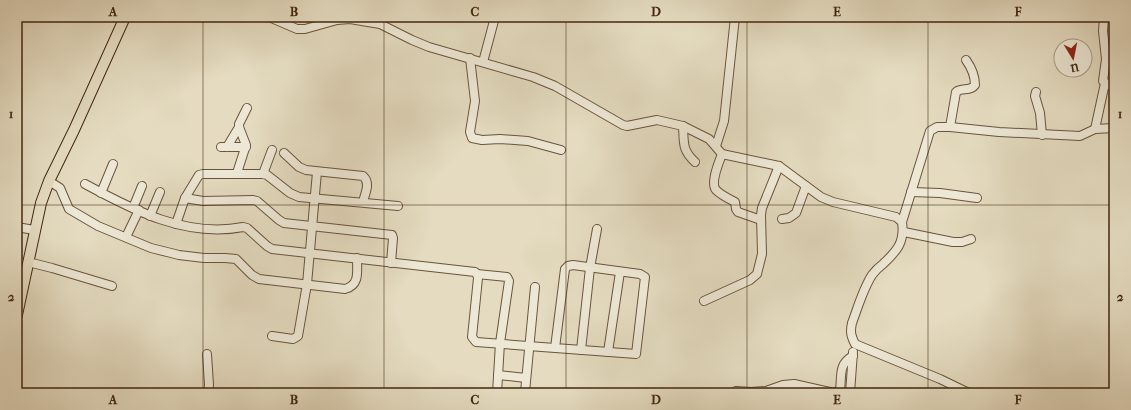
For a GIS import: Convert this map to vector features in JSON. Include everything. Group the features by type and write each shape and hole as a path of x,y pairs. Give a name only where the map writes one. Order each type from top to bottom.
{"main road":[{"path":"17,315 41,203 49,181 74,130 125,17"}],"street":[{"path":"269,17 298,29 305,29 337,20 350,19 380,24 429,47 533,77 555,86 623,125 628,126 657,120 684,126 709,139 722,154 778,166 821,197 833,202 896,217 902,222"},
{"path":"483,62 495,17"},
{"path":"716,146 724,121 735,17"},
{"path":"1094,129 1105,83 1103,79 1106,59 1103,31 1104,17"},
{"path":"470,58 475,101 470,132 472,138 482,140 500,139 528,141 561,150"},
{"path":"950,127 956,92 958,90 970,89 975,85 973,72 966,60"},
{"path":"1105,83 1114,88"},
{"path":"1036,92 1035,96 1040,113 1042,134"},
{"path":"246,147 224,147 239,127 247,108"},
{"path":"684,126 684,148 686,153 695,162"},
{"path":"237,173 246,147 246,142 239,127"},
{"path":"969,393 940,379 855,344 851,337 850,330 868,281 873,273 896,252 901,242 904,232 902,222 930,131 936,127 950,127 999,132 1080,136 1094,129 1114,128"},
{"path":"264,174 272,150"},
{"path":"284,153 299,167 317,172 363,176 368,185 363,202"},
{"path":"722,154 714,180 714,187 717,191 735,202 738,212 761,220"},
{"path":"101,193 113,164"},
{"path":"704,301 750,280 757,274 762,254 762,208 778,166"},
{"path":"272,336 293,339 298,336 307,284 317,172"},
{"path":"176,224 185,198 199,175 206,174 264,174 294,196 398,206"},
{"path":"49,181 60,188 66,205 72,211 98,226 151,248 179,255 204,258 236,259 252,275 259,279 345,289 356,282 357,258"},
{"path":"85,184 101,193 168,223 205,230 247,228 272,249 357,258 391,264 475,272 478,274 507,278 509,281 500,343 496,393"},
{"path":"126,237 142,186"},
{"path":"782,218 789,218 796,213 806,186"},
{"path":"150,216 160,192"},
{"path":"911,192 940,193 977,198"},
{"path":"185,198 204,201 253,200 257,201 284,223 392,235 391,264"},
{"path":"17,227 34,230"},
{"path":"581,350 590,268 597,229"},
{"path":"904,232 953,242 962,242 971,239"},
{"path":"28,262 112,286"},
{"path":"478,274 472,337 476,342 634,355 637,353 645,277 640,274 568,266 565,269 555,348"},
{"path":"608,352 620,272"},
{"path":"525,392 535,287"},
{"path":"850,393 852,356 855,344"},
{"path":"207,354 209,385 208,393"},
{"path":"736,391 766,391 783,385 794,384 834,392 840,390 843,364 852,356"},
{"path":"498,375 526,378"}]}
